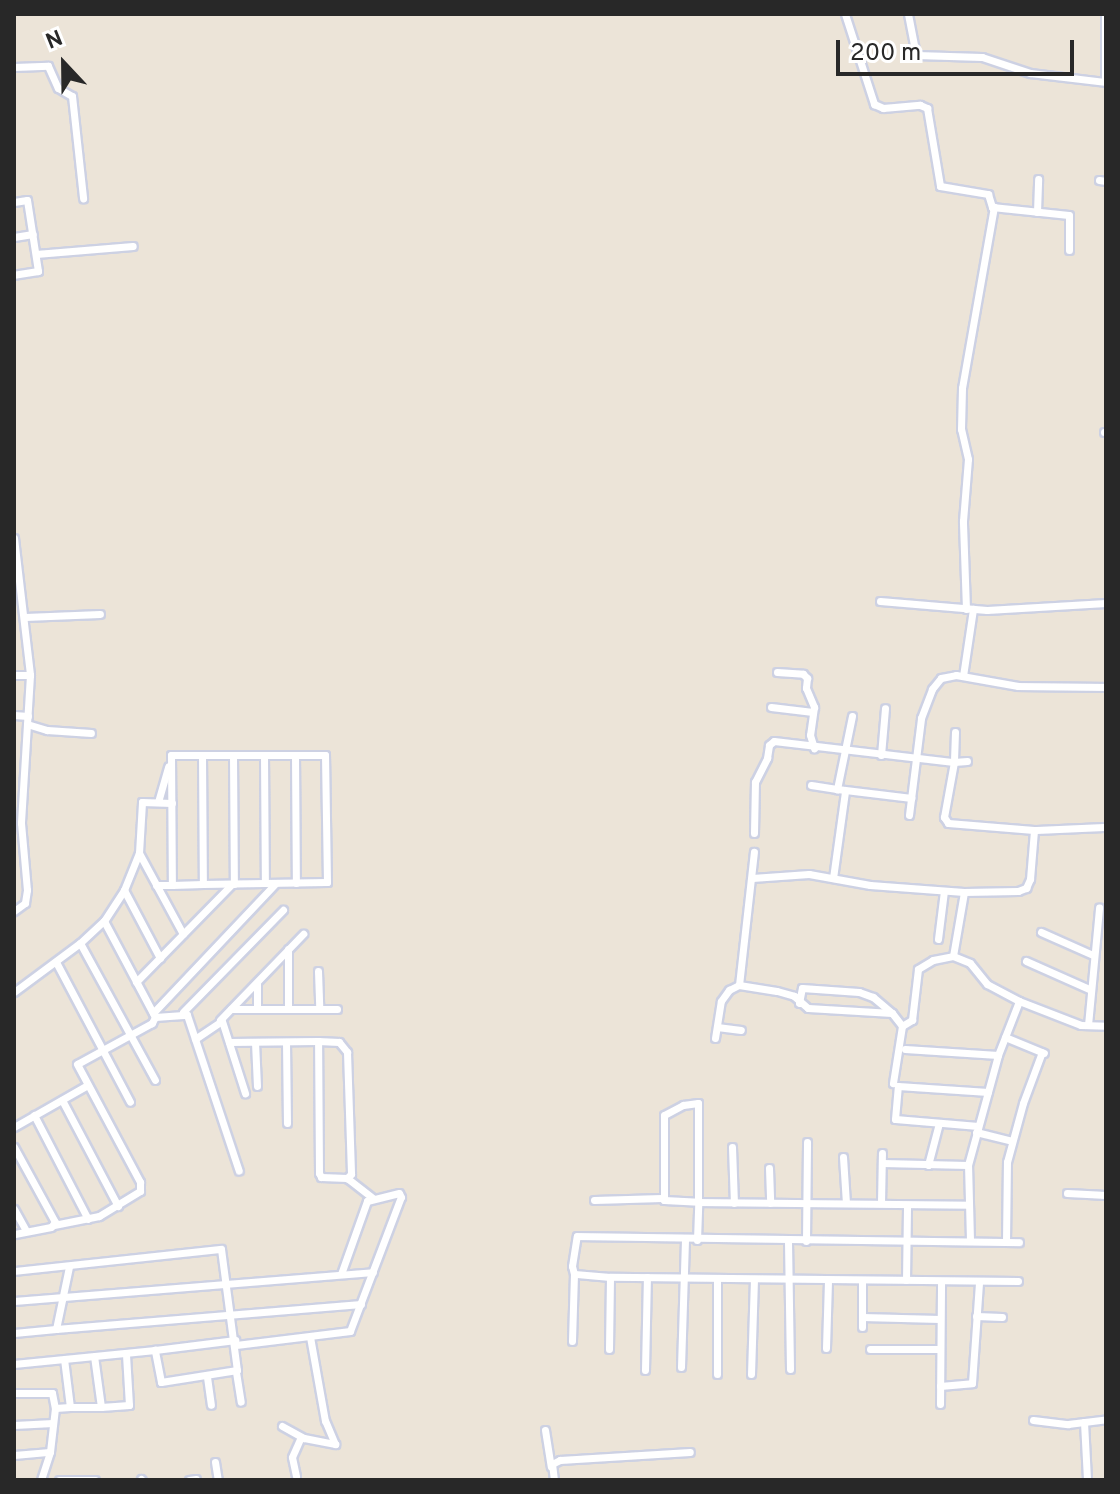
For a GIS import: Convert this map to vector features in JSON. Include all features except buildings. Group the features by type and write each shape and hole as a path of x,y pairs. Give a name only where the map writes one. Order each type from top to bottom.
{"street":[{"path":"845,14 873,102 883,108 926,107 940,186 988,194 994,207 962,388 961,429 968,459 963,521 969,609 963,676"},
{"path":"908,14 916,55 982,57 1030,73 1105,82 1105,14"},
{"path":"14,67 48,66 58,88 72,96 83,198"},
{"path":"1037,212 1038,179"},
{"path":"14,202 27,200 38,271 14,275"},
{"path":"994,207 1069,215 1069,250"},
{"path":"14,237 33,234"},
{"path":"36,254 133,246"},
{"path":"14,538 30,675 17,823 27,898 14,911"},
{"path":"880,601 969,609 1106,603"},
{"path":"25,617 100,614"},
{"path":"777,672 803,674 807,678 806,688 813,712 810,735 814,748"},
{"path":"14,675 30,675"},
{"path":"909,815 921,718 932,689 946,676 1018,686 1106,687"},
{"path":"771,707 813,712"},
{"path":"881,755 885,708"},
{"path":"14,715 47,730 91,733"},
{"path":"833,878 845,751 852,716"},
{"path":"955,732 954,762 944,814 946,822 1034,830 1106,827"},
{"path":"754,833 755,782 767,758 769,745 774,741 917,759 967,761"},
{"path":"156,885 327,882 325,755 171,755"},
{"path":"158,802 171,755"},
{"path":"171,755 172,885"},
{"path":"202,755 203,884"},
{"path":"136,982 233,884 233,755"},
{"path":"264,755 265,883"},
{"path":"295,755 296,883"},
{"path":"811,785 911,798"},
{"path":"14,992 56,962 104,921 124,890 139,853 142,802 172,803"},
{"path":"752,878 809,874 870,885 964,892 1018,891 1026,888 1032,867 1034,830"},
{"path":"739,985 754,852"},
{"path":"139,853 183,934"},
{"path":"14,1234 88,1219 118,1206 140,1191 140,1182 86,1086 77,1064 152,1023 276,883"},
{"path":"124,890 160,958"},
{"path":"938,939 944,891"},
{"path":"953,956 964,892"},
{"path":"1088,1025 1099,908"},
{"path":"178,1013 283,910"},
{"path":"104,921 157,1015"},
{"path":"1041,932 1093,955"},
{"path":"195,1039 220,1020 303,934"},
{"path":"80,943 155,1080"},
{"path":"288,949 288,1009"},
{"path":"902,1026 912,1020 918,969 933,960 953,956 970,963 987,984 1019,1001 1088,1025 1106,1026"},
{"path":"1026,961 1089,989"},
{"path":"56,962 130,1102"},
{"path":"318,971 319,1009"},
{"path":"257,982 257,1009"},
{"path":"715,1038 724,996 739,985 794,996 808,1008 892,1013"},
{"path":"799,1003 802,988 859,992 873,997 892,1013 902,1026 893,1083"},
{"path":"836,1010 838,991"},
{"path":"858,1011 859,992"},
{"path":"970,1240 968,1165 998,1055 1019,1001"},
{"path":"231,1009 337,1009"},
{"path":"157,1015 187,1015 239,1171"},
{"path":"220,1020 245,1093"},
{"path":"717,1027 741,1030"},
{"path":"1005,1037 1043,1053 1011,1141 1005,1186 1006,1242"},
{"path":"318,1041 319,1175 347,1178 373,1198"},
{"path":"229,1042 339,1042 347,1052 351,1174 347,1178"},
{"path":"255,1042 257,1086"},
{"path":"286,1042 287,1123"},
{"path":"905,1049 998,1055"},
{"path":"988,1092 898,1085 894,1118 977,1129 1011,1141"},
{"path":"14,1127 86,1086"},
{"path":"62,1100 118,1206"},
{"path":"662,1198 664,1115 683,1105 698,1103 697,1240"},
{"path":"34,1115 88,1219"},
{"path":"928,1165 939,1123"},
{"path":"806,1241 807,1142"},
{"path":"14,1147 54,1225"},
{"path":"732,1147 734,1203"},
{"path":"881,1203 882,1153"},
{"path":"843,1157 846,1203"},
{"path":"882,1163 968,1165"},
{"path":"769,1168 770,1203"},
{"path":"14,1364 348,1332 401,1196 396,1192 373,1198 365,1204 341,1274"},
{"path":"1067,1193 1106,1195"},
{"path":"594,1200 662,1198 734,1203 968,1205"},
{"path":"906,1280 904,1242 907,1205"},
{"path":"14,1209 26,1231"},
{"path":"572,1341 577,1236 685,1240 1019,1242"},
{"path":"681,1367 685,1240"},
{"path":"788,1241 792,1281 790,1369"},
{"path":"14,1271 219,1249 223,1253 236,1342 236,1372 241,1402"},
{"path":"56,1329 69,1267"},
{"path":"14,1301 373,1272"},
{"path":"574,1274 754,1281 1018,1281"},
{"path":"609,1349 610,1277"},
{"path":"645,1370 647,1277"},
{"path":"717,1279 717,1374"},
{"path":"751,1374 754,1281"},
{"path":"826,1348 828,1281"},
{"path":"862,1281 862,1327"},
{"path":"940,1404 938,1349 941,1281"},
{"path":"940,1386 972,1383 979,1282"},
{"path":"14,1333 230,1312 361,1304"},
{"path":"976,1316 1002,1317"},
{"path":"862,1317 940,1319"},
{"path":"282,1426 301,1437 335,1444 325,1421 310,1337"},
{"path":"870,1349 938,1349"},
{"path":"155,1350 161,1382 236,1372"},
{"path":"55,1408 129,1405 126,1354"},
{"path":"94,1356 101,1407"},
{"path":"64,1359 70,1407"},
{"path":"207,1377 211,1405"},
{"path":"14,1393 51,1390 55,1408 50,1452 41,1480"},
{"path":"1033,1420 1084,1422 1106,1419"},
{"path":"1084,1422 1087,1480"},
{"path":"14,1425 53,1423"},
{"path":"545,1430 554,1480"},
{"path":"296,1476 292,1457 301,1437"},
{"path":"14,1455 50,1452"},
{"path":"551,1467 555,1461 588,1456 690,1452"},
{"path":"215,1462 218,1480"},
{"path":"189,1480 196,1479"},
{"path":"59,1480 95,1480"}]}
